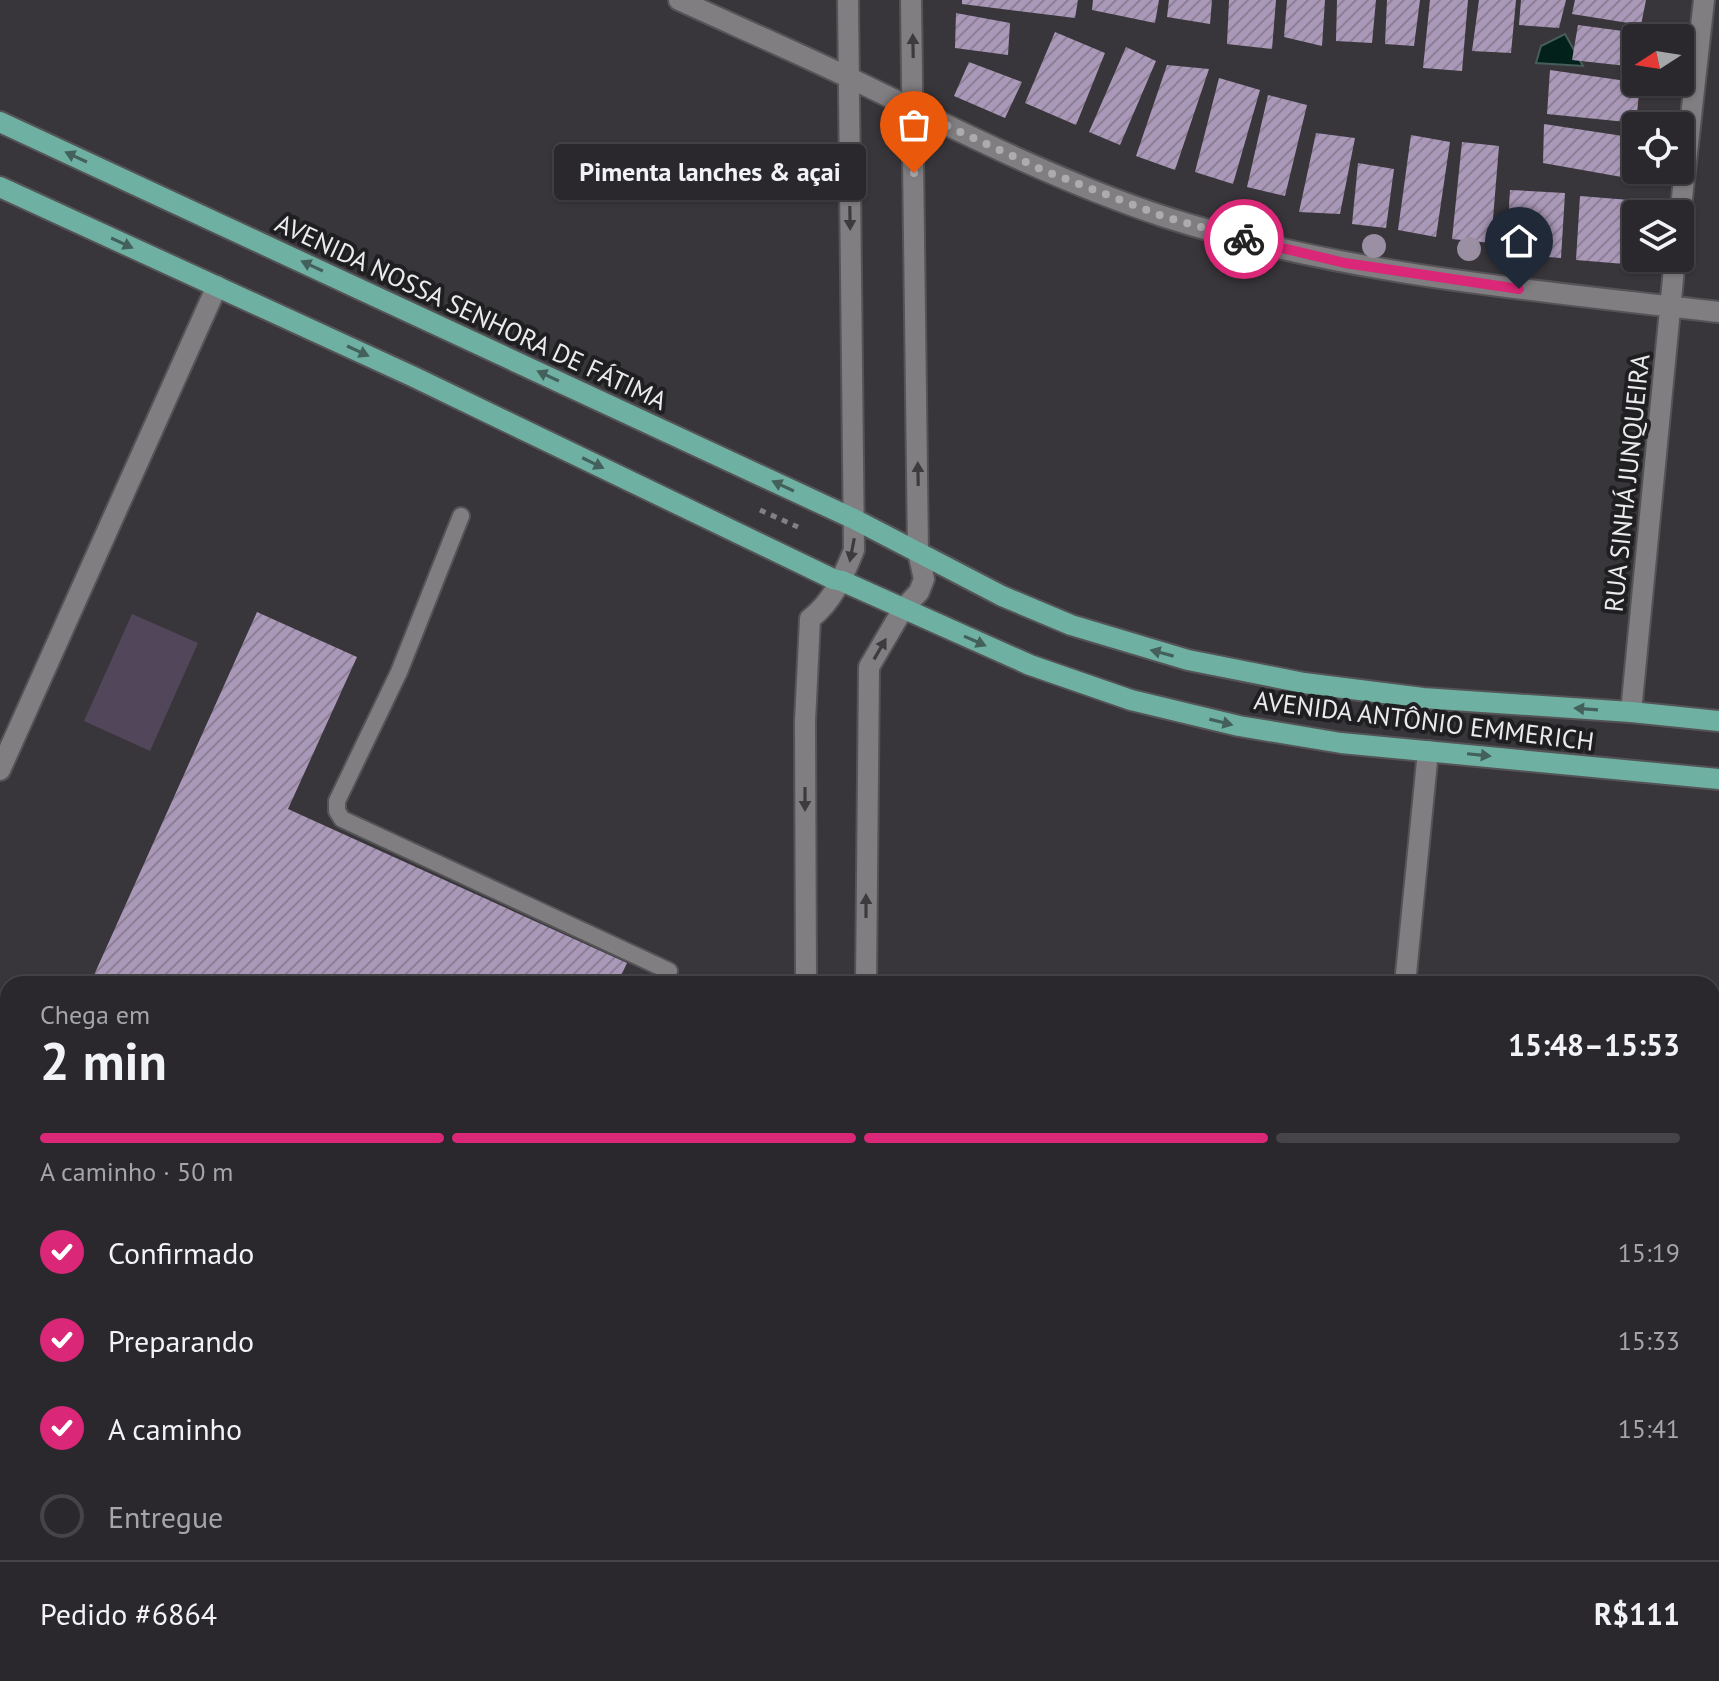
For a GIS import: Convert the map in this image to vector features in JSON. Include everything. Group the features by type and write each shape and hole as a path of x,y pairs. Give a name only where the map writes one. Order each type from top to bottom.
{"main road":[{"name":"AVENIDA NOSSA SENHORA DE FÁTIMA","path":"0,122 854,519 918,552"},
{"path":"0,187 400,370 833,579 903,609"},
{"name":"AVENIDA ANTÔNIO EMMERICH","path":"918,552 1002,596 1071,625 1188,660 1304,683 1423,698 1719,721"},
{"name":"AVENIDA ANTÔNIO EMMERICH","path":"903,609 1030,665 1131,700 1260,730 1341,743 1719,779"}],"street":[{"path":"679,0 1045,171 1165,217 1345,263 1489,286 1719,312"},
{"path":"806,976 805,721 810,619 826,606 842,581 854,550 848,0"},
{"path":"866,976 869,667 903,609 919,592 924,579 918,552 911,0"},
{"path":"1682,200 1704,0"},
{"name":"RUA SINHÁ JUNQUEIRA","path":"1631,712 1674,272"},
{"path":"0,770 217,286"},
{"path":"1406,976 1428,751"}],"lane":[{"path":"461,516 399,672 337,801 337,811 342,819 669,971"}],"shaded area":[{"path":"1565,34 1583,66 1536,63 1541,46"},
{"path":"132,614 198,643 150,751 84,721"}],"building":[{"path":"962,0 1078,0 1075,18 962,4"},
{"path":"1093,0 1159,0 1155,23 1092,10"},
{"path":"1169,0 1212,0 1210,24 1167,17"},
{"path":"1229,0 1276,0 1272,49 1227,44"},
{"path":"1287,0 1325,0 1322,46 1284,37"},
{"path":"1337,0 1376,0 1372,43 1336,41"},
{"path":"1387,0 1420,0 1414,46 1385,44"},
{"path":"1430,0 1468,0 1462,71 1423,68"},
{"path":"1479,0 1516,0 1511,53 1472,51"},
{"path":"1521,0 1566,0 1559,28 1519,25"},
{"path":"1575,0 1646,0 1641,24 1572,14"},
{"path":"956,13 1010,23 1008,55 955,48"},
{"path":"1578,25 1622,31 1622,65 1572,60"},
{"path":"1055,32 1105,53 1076,125 1025,103"},
{"path":"1126,47 1156,61 1120,145 1089,132"},
{"path":"969,62 1022,82 1005,118 954,96"},
{"path":"1167,65 1209,69 1175,170 1136,156"},
{"path":"1550,70 1622,80 1622,96 1639,96 1637,112 1622,112 1622,122 1547,114"},
{"path":"1219,78 1260,90 1233,184 1195,172"},
{"path":"1268,95 1307,105 1285,196 1247,187"},
{"path":"1544,124 1622,136 1622,177 1543,163"},
{"path":"1316,133 1355,138 1340,214 1299,212"},
{"path":"1411,135 1450,142 1436,237 1398,230"},
{"path":"1462,142 1499,146 1491,243 1452,239"},
{"path":"1358,163 1394,169 1386,228 1352,224"},
{"path":"1510,190 1565,193 1561,258 1506,254"},
{"path":"1580,196 1630,200 1622,200 1622,264 1576,260"},
{"path":"257,612 357,657 288,809 627,963 621,976 94,976"}],"way so far":[{"path":"914,173 913,110 1045,171 1165,217 1244,239"}],"place":[{"name":"Pimenta lanches & açai","path":"914,173"}],"route":[{"path":"1244,239 1345,263 1519,289"}]}
